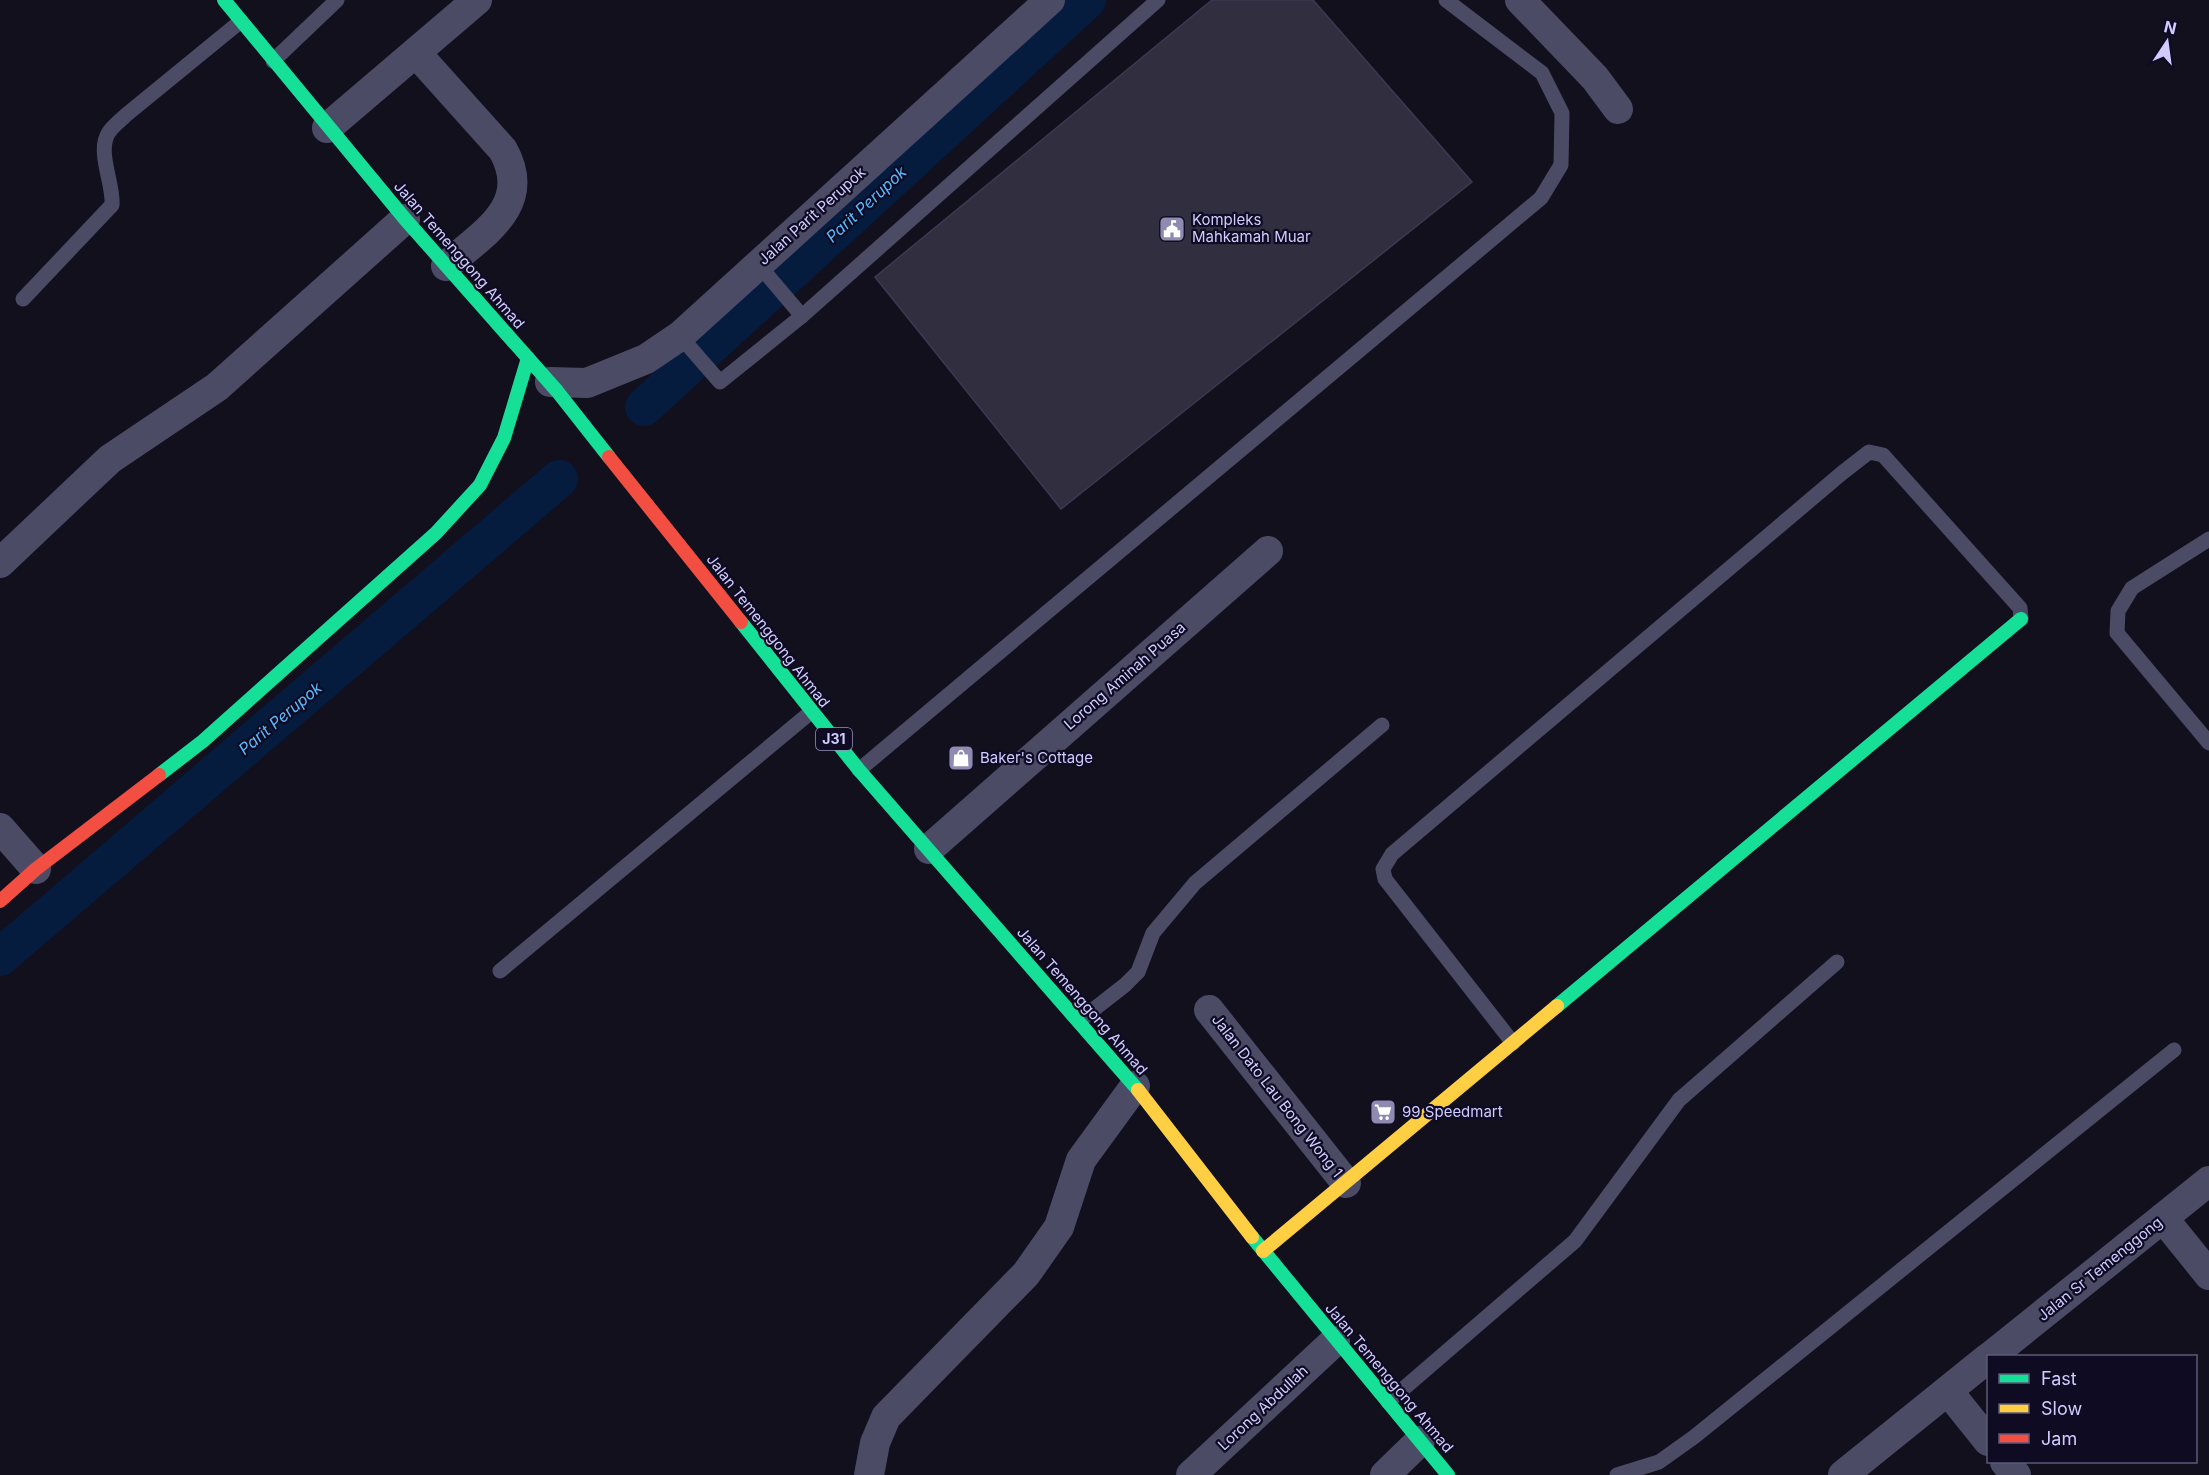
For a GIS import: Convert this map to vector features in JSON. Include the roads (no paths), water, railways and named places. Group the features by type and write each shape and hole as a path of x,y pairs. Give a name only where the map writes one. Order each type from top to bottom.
{"main road":[{"name":"Jalan Temenggong Ahmad","path":"224,0 327,128 550,382 859,770 1135,1086 1335,1341 1448,1475"},
{"path":"0,901 36,869 203,741 436,533 480,485 504,438 528,358"},
{"path":"1263,1251 2020,619"}],"street":[{"path":"327,128 417,54 477,0"},
{"name":"Jalan Parit Perupok","path":"550,382 587,383 646,358 680,336 1050,0"},
{"path":"1520,0 1594,78 1618,109"},
{"path":"417,54 503,150 510,163 513,190 505,213 446,266"},
{"path":"0,563 110,459 217,387 405,219"},
{"name":"Lorong Aminah Puasa","path":"929,849 1268,551"},
{"path":"0,828 36,869"},
{"name":"Jalan Dato Lau Bong Wong 1","path":"1209,1010 1346,1183"},
{"path":"869,1475 875,1443 886,1417 1026,1274 1059,1227 1089,1149 1135,1086"},
{"name":"Jalan Sr Temenggong","path":"1992,1355 2209,1181"},
{"path":"2163,1218 2209,1275"},
{"name":"Lorong Abdullah","path":"1191,1475 1335,1341"},
{"name":"Jalan Sr Temenggong","path":"1843,1475 1987,1359"},
{"path":"1948,1391 1987,1439"},
{"path":"1392,1469 1420,1441"},
{"path":"2007,1463 2016,1475"}],"lane":[{"path":"273,61 337,0"},
{"path":"680,336 720,382 802,316 1158,0"},
{"path":"859,770 1541,198 1562,165 1562,113 1542,73 1446,0"},
{"path":"23,299 112,205 113,192 104,142 109,132 241,21"},
{"path":"758,264 802,316"},
{"path":"1513,1043 1385,879 1383,869 1392,854 1842,473 1869,452 1882,455 2020,608 2020,619"},
{"path":"2209,539 2132,588 2118,611 2117,633 2209,743"},
{"path":"500,971 811,712"},
{"path":"1079,1021 1138,972 1153,933 1195,883 1382,725"},
{"path":"1388,1402 1575,1241 1679,1100 1837,962"},
{"path":"1617,1475 1659,1462 1694,1437 2174,1050"}],"waterway":[{"name":"Parit Perupok","path":"644,407 1087,0"},
{"name":"Parit Perupok","path":"0,957 559,479"}],"place":[{"name":"Kompleks Mahkamah Muar","path":"1172,229"},
{"name":"Baker's Cottage","path":"961,758"},
{"name":"99 Speedmart","path":"1383,1112"}]}
